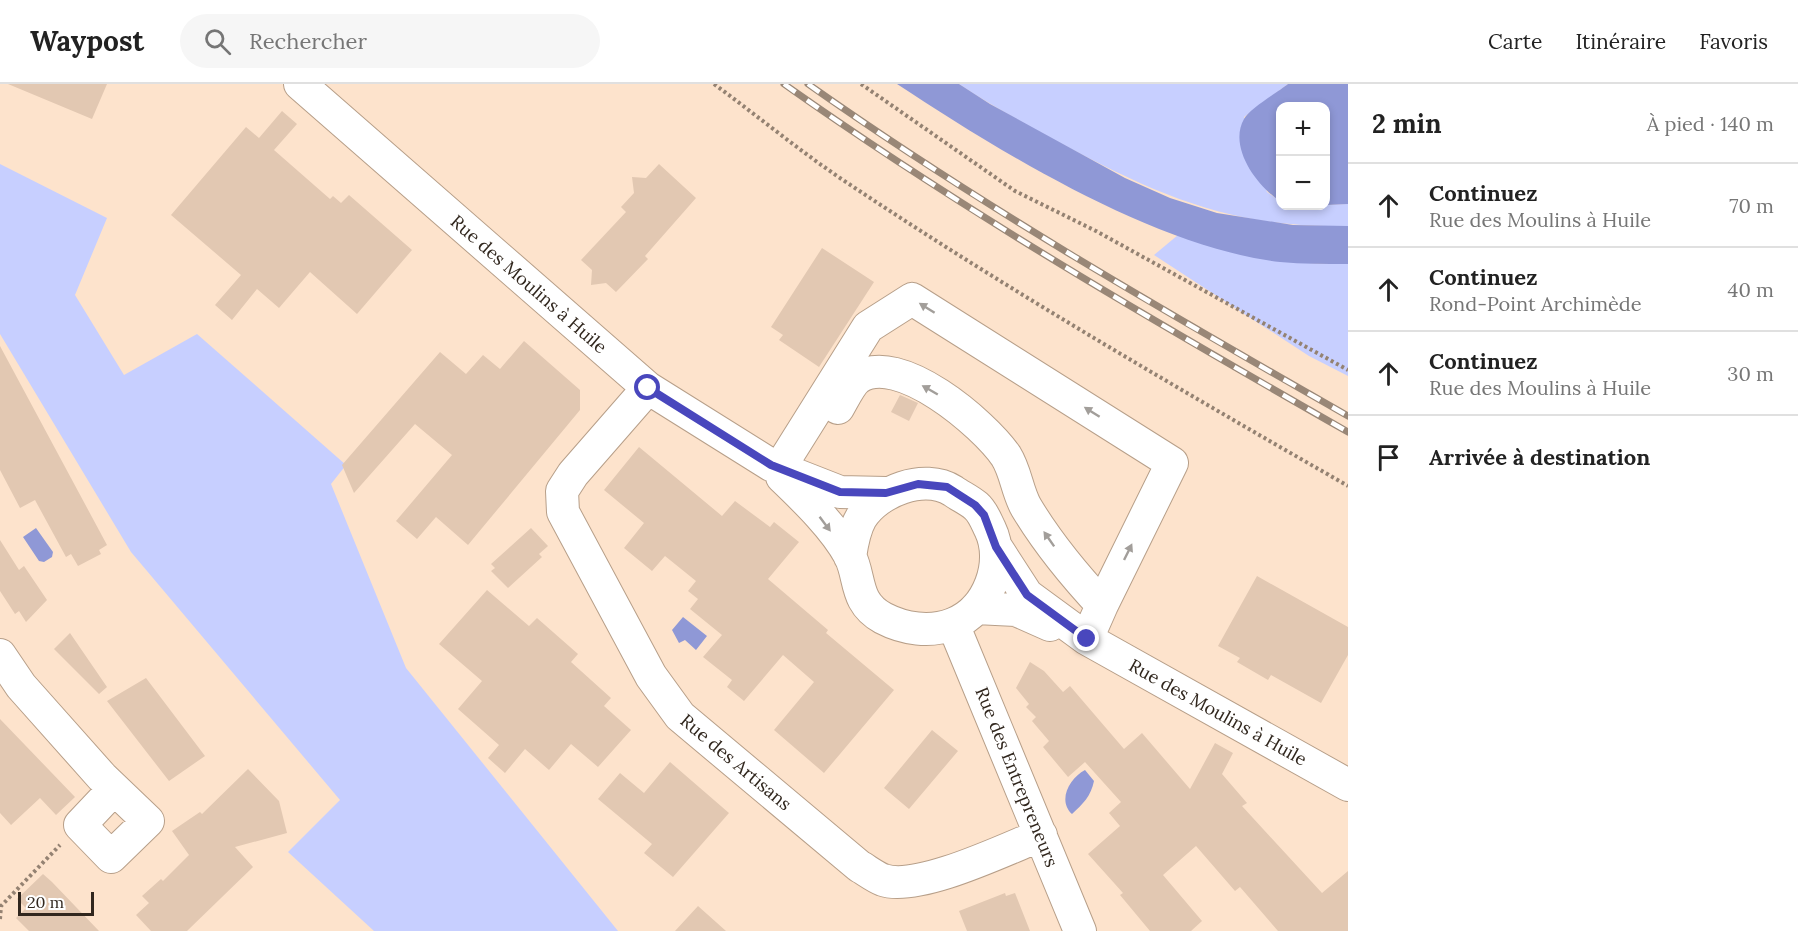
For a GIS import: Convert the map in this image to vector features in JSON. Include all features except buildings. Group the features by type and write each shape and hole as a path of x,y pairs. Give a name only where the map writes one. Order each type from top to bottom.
{"street":[{"name":"Rue des Moulins à Huile","path":"300,84 648,388 781,470 840,492 886,493"},
{"path":"781,470 868,327 912,299 1172,463 1087,639"},
{"path":"781,470 858,379 880,370 903,376 933,390 967,416 1005,456 1025,505 1065,562 1102,605"},
{"name":"Rue des Artisans","path":"648,388 573,474 562,491 563,512 651,676 680,716 859,866 884,880 909,881 931,877 1041,835"},
{"name":"Rue des Moulins à Huile","path":"781,470 850,557"},
{"path":"918,484 947,487 975,505 984,515 996,547 996,571 982,601 965,616 916,630 882,618 872,610 857,589 850,557 852,541 862,517 886,493 918,484"},
{"name":"Rue des Moulins à Huile","path":"996,547 1027,595 1087,639"},
{"name":"Rue des Moulins à Huile","path":"965,616 1016,610 1087,639 1348,785"},
{"name":"Rue des Entrepreneurs","path":"965,616 1041,835 1080,931"},
{"path":"0,655 21,686 114,789 147,821 111,857 80,825 114,789"}],"path":[{"path":"714,84 847,183 986,272 1180,390 1348,486"},
{"path":"861,84 1015,191 1096,231 1348,370"},
{"path":"0,920 1,906 80,825"}],"shaded area":[{"path":"897,84 959,84 990,104 1125,178 1170,198 1217,213 1293,225 1348,226 1348,264 1280,262 1232,253 1182,238 1131,217 1031,167"},
{"path":"959,84 1288,84 1244,117 1267,192 1276,198 1276,210 1330,210 1330,205 1348,204 1348,226 1269,222 1199,206 1165,194 1098,163 997,108"},
{"path":"1288,84 1348,84 1348,204 1330,205 1330,102 1276,102 1276,198 1254,176 1242,153 1240,130 1244,119 1257,106"},
{"path":"0,164 107,218 75,295 124,375 197,334 346,465 331,484 406,668 618,931 374,931 288,852 340,800 131,552 0,334"},
{"path":"1178,235 1220,248 1283,261 1348,264 1348,376 1309,356 1154,255"},
{"path":"36,528 53,552 52,557 44,562 39,561 23,537"},
{"path":"683,617 707,636 696,650 685,640 679,643 672,630"},
{"path":"1085,770 1094,781 1093,786 1080,807 1072,814 1066,802 1067,790 1075,778"}],"railway":[{"path":"784,84 921,177 1062,265 1348,432"},
{"path":"808,84 939,173 1006,215 1348,416"}],"route":[{"path":"648,388 771,465 792,476 840,492 886,493 918,484 947,487 975,505 984,515 996,547 1027,595 1087,639"}]}
